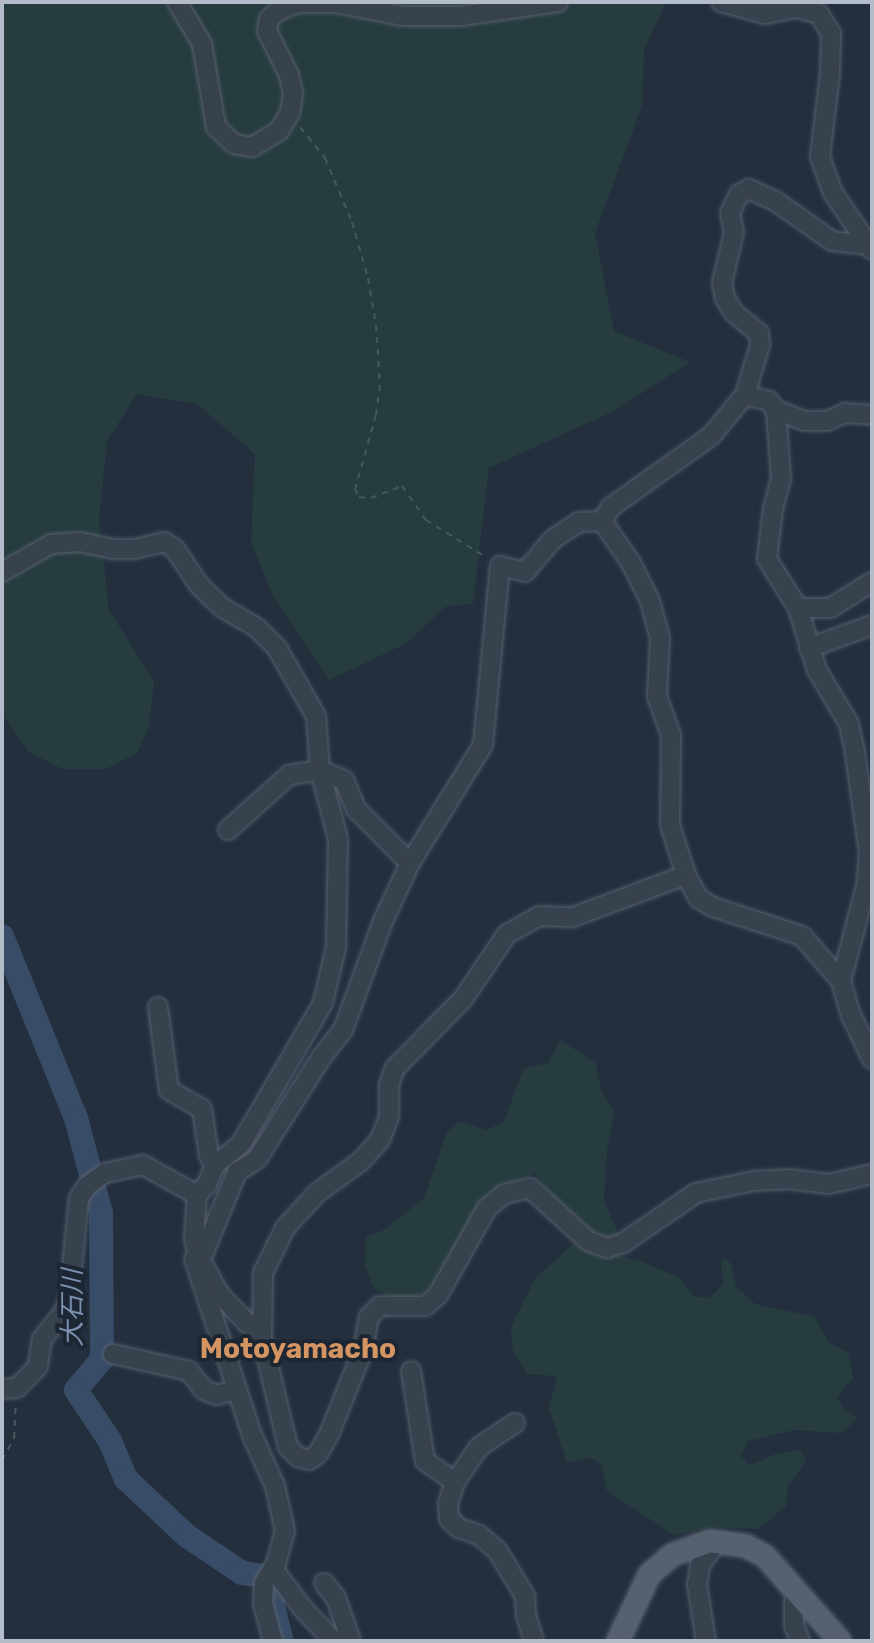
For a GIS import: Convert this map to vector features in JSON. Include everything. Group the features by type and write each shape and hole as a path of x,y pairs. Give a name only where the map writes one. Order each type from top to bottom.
{"main road":[{"path":"618,1641 649,1575 672,1555 689,1546 718,1541 746,1546 765,1556 840,1641"}],"street":[{"path":"177,2 202,44 209,105 216,127 234,144 252,147 279,131 290,113 293,93 289,75 267,31 269,19 279,10 298,3 336,3 402,16 461,16 558,2"},
{"path":"721,2 765,14 797,8 819,14 831,33 830,73 820,157 833,193 870,248"},
{"path":"602,521 611,507 711,436 745,395 760,345 759,333 734,313 725,298 722,283 733,242 730,213 739,194 749,189 777,202 832,241 870,248"},
{"path":"745,395 769,401 776,410 805,421 827,421 845,413 872,415"},
{"path":"776,410 781,479 773,509 767,559 798,608 817,670 849,724 869,854 866,886 841,981"},
{"path":"273,1641 263,1603 264,1583 273,1569 285,1531 275,1486 236,1390 194,1259 204,1252 237,1172 257,1159 321,1058 343,1030 383,921 410,863 483,745 500,566 525,572 553,539 579,522 602,521"},
{"path":"602,521 631,563 650,601 660,638 657,696 671,735 670,825 686,875 698,898 713,907 802,936 841,981 850,1013 872,1059"},
{"path":"2,572 51,544 80,542 113,549 134,549 164,542 175,549 199,585 215,600 257,628 277,648 316,716 320,770 338,839 336,947 323,1003 241,1144 215,1165 207,1184 197,1195 194,1239 198,1255 220,1295 262,1338"},
{"path":"798,608 830,608 870,586"},
{"path":"809,648 872,625"},
{"path":"228,830 289,775 320,770 344,780 357,810 410,863"},
{"path":"686,875 573,917 539,916 507,934 463,999 395,1068 389,1085 389,1117 380,1140 361,1161 317,1193 285,1228 263,1273 262,1338 288,1447 298,1457 309,1460 318,1454 363,1350 369,1317 380,1306 425,1306 438,1295 487,1208 504,1194 530,1188 588,1241 607,1248 623,1243 696,1193 754,1181 788,1179 829,1184 872,1174"},
{"path":"158,1007 169,1090 202,1109 209,1156 215,1165"},
{"path":"10,1388 38,1366 42,1339 64,1312 69,1298 79,1198 87,1186 105,1173 143,1165 197,1195"},
{"path":"113,1354 189,1371 204,1390 217,1395 236,1390"},
{"path":"411,1371 425,1461 455,1482"},
{"path":"515,1423 479,1447 455,1482 448,1503 449,1519 459,1528 479,1535 497,1550 525,1596 526,1615 534,1641"},
{"path":"706,1641 705,1615 697,1585 700,1565 718,1541"},
{"path":"273,1569 304,1610 334,1641"},
{"path":"324,1583 336,1598 351,1641"},
{"path":"798,1597 794,1603 794,1626 800,1641"}],"path":[{"path":"290,113 325,158 336,181 368,278 380,385 376,415 355,489 359,497 371,498 402,486 426,520 500,566"},
{"path":"2,1460 14,1438 10,1388"}],"green space":[{"path":"2,2 666,2 644,50 642,106 595,233 614,331 690,362 614,411 489,468 473,603 445,607 407,643 329,680 273,596 251,542 255,454 197,404 137,394 107,441 99,522 109,610 154,681 149,727 137,753 106,769 62,769 28,751 2,714"},
{"path":"560,1040 596,1063 601,1091 615,1112 607,1151 604,1201 620,1236 602,1240 553,1200 535,1173 493,1190 459,1238 455,1263 417,1298 398,1301 374,1288 365,1265 366,1237 384,1230 424,1198 447,1132 459,1122 487,1130 504,1121 524,1068 548,1063"},
{"path":"572,1244 641,1261 680,1278 694,1296 709,1298 723,1284 721,1263 724,1257 732,1265 736,1287 755,1304 815,1317 828,1342 849,1353 853,1378 837,1397 843,1408 858,1418 842,1433 794,1430 748,1441 741,1456 749,1465 776,1454 801,1450 806,1462 788,1485 786,1506 759,1529 714,1527 674,1535 607,1491 601,1465 591,1457 567,1463 549,1408 557,1376 527,1374 513,1351 511,1327 535,1279"}],"waterway":[{"name":"大石川","path":"2,936 76,1118 101,1213 102,1359 76,1390 110,1441 126,1479 187,1536 242,1573 263,1576 274,1582 273,1606 282,1641"}],"district":[{"name":"Motoyamacho","path":"298,1349"}]}
